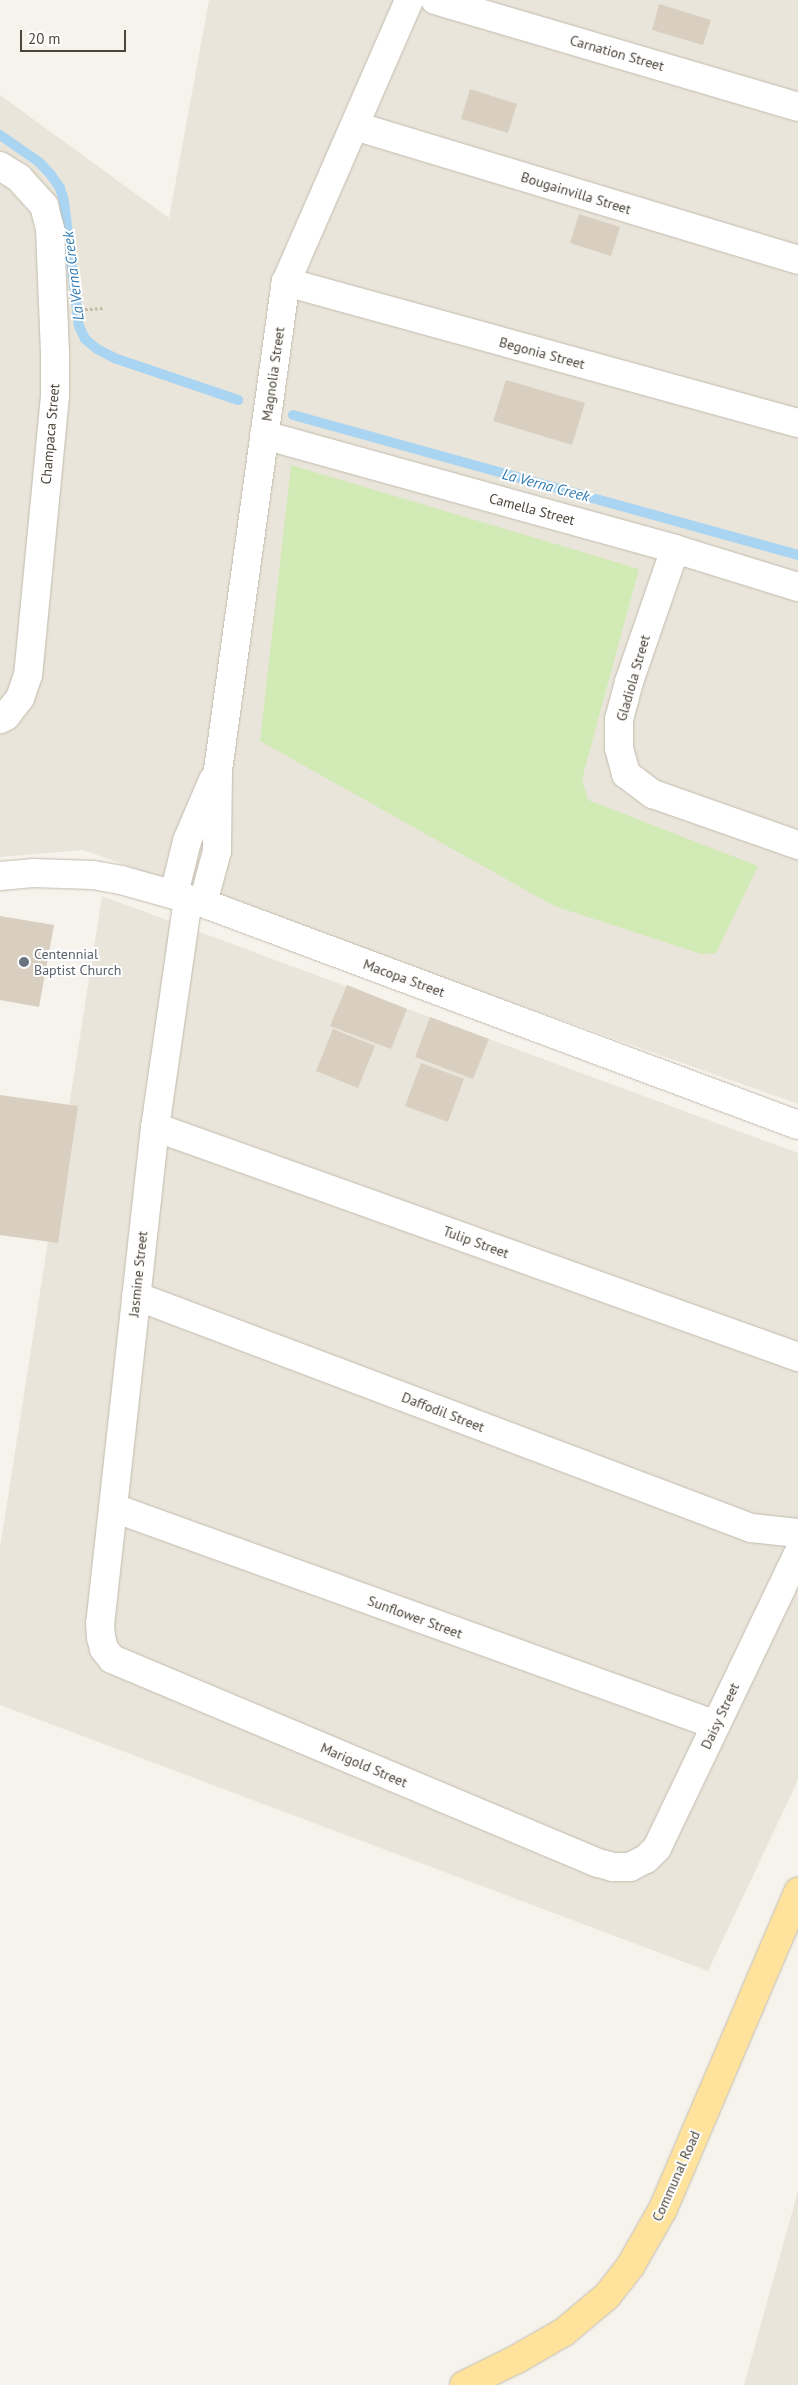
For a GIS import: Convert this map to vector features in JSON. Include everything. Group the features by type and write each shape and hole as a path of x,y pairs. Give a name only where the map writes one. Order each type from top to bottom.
{"main road":[{"name":"Communal Road","path":"464,2385 517,2360 564,2332 607,2296 632,2265 663,2209 798,1892"}],"street":[{"name":"Magnolia Street","path":"188,899 187,841 218,770 286,282 409,0"},
{"name":"Carnation Street","path":"435,0 798,107"},
{"name":"Bougainvilla Street","path":"354,126 798,260"},
{"name":"Champaca Street","path":"0,166 19,178 44,206 50,229 55,354 55,396 28,675 20,698 3,717"},
{"name":"Begonia Street","path":"286,282 798,423"},
{"name":"Camella Street","path":"264,435 675,548 798,588"},
{"name":"Gladiola Street","path":"675,548 629,682 619,720 619,748 626,774 652,794 798,845"},
{"name":"Macopa Street","path":"0,876 33,873 93,875 188,899 798,1125"},
{"name":"Jasmine Street","path":"104,1649 100,1637 100,1623 136,1296 155,1127 188,899"},
{"name":"Tulip Street","path":"155,1127 798,1357"},
{"name":"Daffodil Street","path":"136,1296 751,1528 798,1533"},
{"name":"Sunflower Street","path":"114,1508 716,1725"},
{"name":"Daffodil Street","path":"751,1528 796,1565"},
{"name":"Daisy Street","path":"630,1867 646,1859 657,1848 796,1565"},
{"name":"Marigold Street","path":"104,1649 112,1659 598,1864 630,1867"}],"shaded area":[{"path":"209,0 798,0 798,1104 83,850 0,857 0,95 169,218"},
{"path":"102,896 798,1153 798,1780 708,1971 0,1705 0,1548"},
{"path":"798,2191 798,2385 744,2385"}],"green space":[{"path":"291,465 639,569 582,779 588,800 758,866 716,953 701,954 554,906 260,741"}],"building":[{"path":"659,4 711,20 703,45 652,30"},
{"path":"470,89 517,104 508,133 461,119"},
{"path":"579,214 620,227 611,256 570,243"},
{"path":"506,380 585,403 572,445 493,421"},
{"name":"Centennial Baptist Church","path":"0,916 54,925 39,1007 0,1000"},
{"path":"347,985 407,1009 391,1049 330,1026"},
{"path":"430,1017 489,1039 473,1079 415,1057"},
{"path":"333,1029 375,1046 358,1088 316,1071"},
{"path":"421,1063 464,1079 448,1122 405,1106"},
{"path":"0,1095 78,1106 58,1243 0,1235"}],"waterway":[{"name":"La Verna Creek","path":"0,135 39,162 60,188 64,201 79,326 85,339 97,349 117,359 238,400"},
{"name":"La Verna Creek","path":"293,415 798,555"}],"place":[{"name":"Centennial Baptist Church","path":"24,962"}]}
